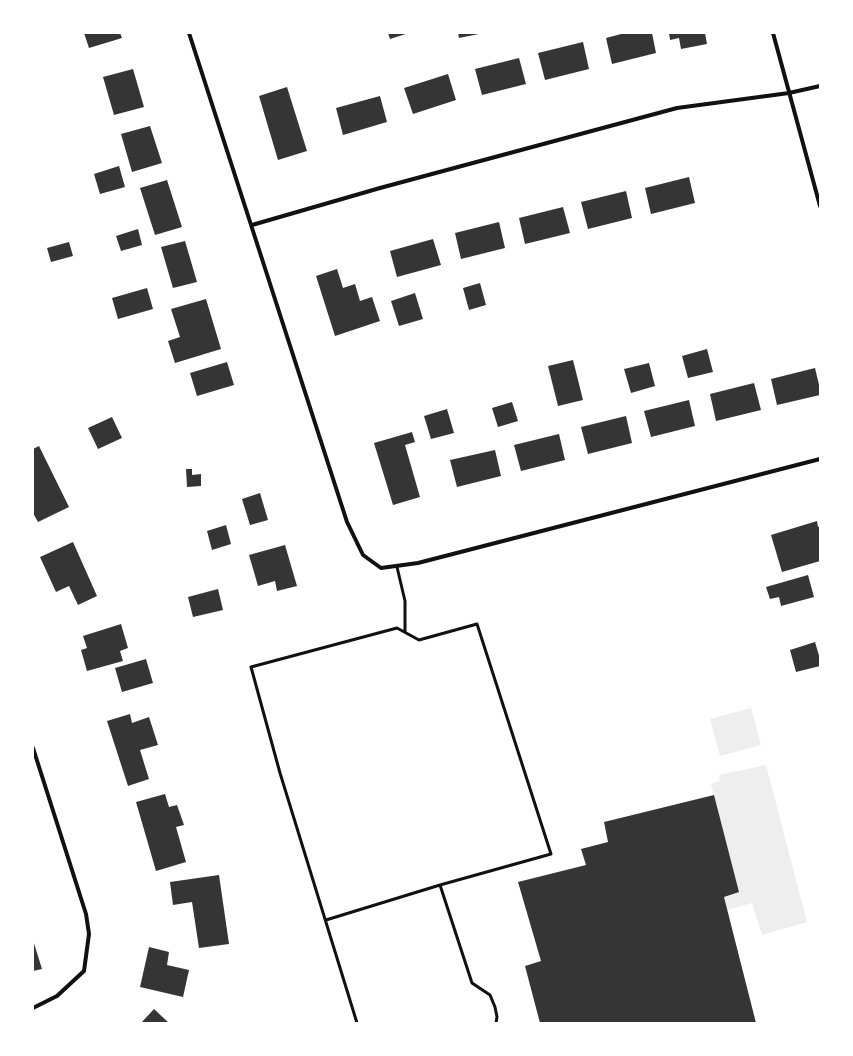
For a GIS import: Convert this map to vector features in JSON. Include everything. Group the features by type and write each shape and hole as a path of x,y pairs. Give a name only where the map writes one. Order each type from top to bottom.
{"street":[{"path":"188,33 348,522 363,555 381,568 418,564 820,459"},
{"path":"773,33 820,206"},
{"path":"252,225 380,188 677,108 789,93 820,86"},
{"path":"33,748 86,914 89,934 84,971 57,996 33,1008"}],"lane":[{"path":"397,567 405,601 405,632"},
{"path":"326,920 440,885 551,854 476,624 419,640 397,628 251,667 280,773 357,1023"},
{"path":"440,885 472,983 490,995 495,1007 497,1017 496,1023"}],"shaded area":[{"path":"751,708 761,745 720,756 710,719"},
{"path":"766,765 807,922 762,935 752,903 727,910 724,897 739,892 711,784 720,781 719,775"}],"building":[{"path":"84,33 120,33 122,38 89,48"},
{"path":"388,33 409,33 390,39"},
{"path":"458,33 479,33 479,34 459,38"},
{"path":"625,33 652,33 656,53 612,64 606,38"},
{"path":"669,33 705,33 707,44 681,49 679,38 670,40"},
{"path":"583,42 589,69 545,80 538,53"},
{"path":"519,58 526,84 482,95 475,69"},
{"path":"133,69 144,107 114,115 103,77"},
{"path":"448,74 456,100 413,114 404,88"},
{"path":"287,87 307,151 278,160 259,96"},
{"path":"380,96 387,122 343,135 336,108"},
{"path":"150,126 162,163 132,172 121,134"},
{"path":"119,166 125,187 100,194 94,174"},
{"path":"689,177 695,203 651,214 645,188"},
{"path":"167,180 182,227 155,235 140,188"},
{"path":"626,191 632,218 588,229 581,202"},
{"path":"563,207 570,233 525,244 519,218"},
{"path":"499,222 505,248 461,259 455,233"},
{"path":"138,229 142,245 121,251 116,236"},
{"path":"433,239 441,265 397,277 390,251"},
{"path":"185,241 197,282 173,288 161,247"},
{"path":"69,242 73,256 51,262 47,248"},
{"path":"337,269 343,288 355,284 360,301 372,297 380,321 335,336 316,276"},
{"path":"480,283 486,305 469,310 463,288"},
{"path":"147,288 153,309 118,319 112,298"},
{"path":"415,293 423,319 399,326 391,301"},
{"path":"206,299 221,349 175,363 168,341 180,337 171,309"},
{"path":"707,349 713,372 688,378 682,356"},
{"path":"573,360 583,400 558,406 548,366"},
{"path":"227,362 234,385 197,396 190,373"},
{"path":"649,363 655,386 631,393 624,369"},
{"path":"815,368 820,395 777,405 771,379"},
{"path":"754,383 761,410 716,421 710,394"},
{"path":"689,400 695,426 651,437 644,411"},
{"path":"512,402 518,421 498,427 492,408"},
{"path":"447,409 454,433 431,439 424,416"},
{"path":"626,416 632,443 588,454 581,427"},
{"path":"112,417 122,438 98,449 88,428"},
{"path":"412,432 415,442 405,445 420,497 393,505 374,443"},
{"path":"559,434 565,460 521,471 514,445"},
{"path":"39,446 69,507 38,522 33,513 33,449"},
{"path":"495,450 501,476 457,487 450,460"},
{"path":"186,469 192,469 192,475 201,474 201,486 187,487"},
{"path":"260,493 268,520 250,525 242,499"},
{"path":"817,521 818,527 820,526 820,561 782,572 771,535"},
{"path":"226,525 231,544 212,550 207,531"},
{"path":"73,542 97,596 78,605 69,586 56,592 40,557"},
{"path":"285,545 297,586 277,591 275,581 258,586 249,555"},
{"path":"808,575 814,597 781,606 779,597 770,599 766,587"},
{"path":"218,589 223,610 193,617 188,597"},
{"path":"121,624 128,648 120,651 123,661 87,671 81,650 87,648 83,636"},
{"path":"815,642 820,659 820,666 796,672 790,650"},
{"path":"146,659 153,683 122,692 115,668"},
{"path":"130,714 132,723 149,717 158,745 140,750 149,779 128,786 107,721"},
{"path":"165,794 169,807 177,805 184,825 176,827 186,862 156,871 136,802"},
{"path":"714,795 739,892 724,897 756,1023 540,1023 525,966 541,961 518,882 586,865 581,849 608,842 604,822"},
{"path":"219,875 229,944 199,948 192,902 173,905 170,882"},
{"path":"33,940 42,969 33,971"},
{"path":"149,947 169,952 167,965 189,970 183,997 140,987"},
{"path":"154,1009 169,1023 141,1023"}]}
